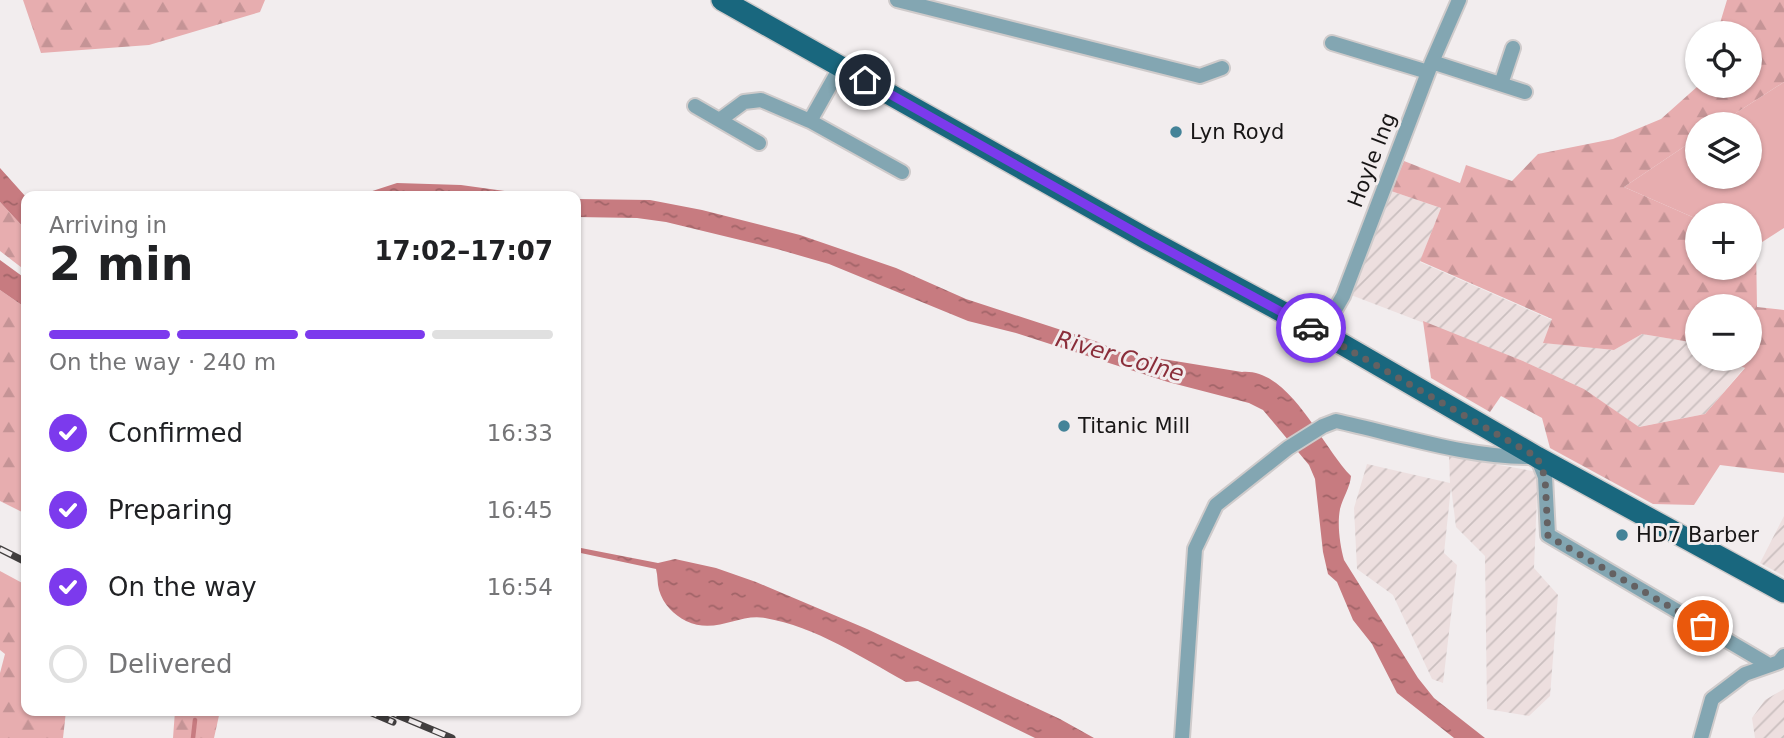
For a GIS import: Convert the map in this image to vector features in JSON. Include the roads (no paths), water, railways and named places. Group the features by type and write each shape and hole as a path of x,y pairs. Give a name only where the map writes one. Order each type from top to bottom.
{"main road":[{"path":"722,0 1537,457 1784,592"}],"street":[{"path":"897,0 1200,76 1222,68"},
{"name":"Hoyle Ing","path":"1321,334 1343,296 1430,67 1459,0"},
{"path":"1332,43 1501,83 1525,92"},
{"path":"1501,83 1513,48"},
{"path":"810,121 841,66"},
{"path":"721,119 744,102 761,100 810,121 902,172"},
{"path":"695,106 759,142"},
{"path":"1182,738 1195,549 1216,505 1288,448 1336,421 1485,453 1537,457 1545,477 1548,536 1769,665"},
{"path":"1701,738 1712,699 1745,674 1779,662 1784,656"}],"water":[{"path":"0,168 21,191 21,225 0,202"},
{"path":"397,183 461,185 504,191 372,191"},
{"name":"River Colne","path":"581,199 650,200 800,235 896,268 966,299 1098,342 1120,352 1259,374 1275,382 1303,411 1351,476 1339,515 1339,535 1344,560 1418,678 1434,698 1485,738 1454,738 1397,693 1372,644 1353,620 1337,582 1328,574 1315,479 1309,465 1263,410 1249,403 1168,382 1016,333 968,321 829,264 666,222 637,218 581,217"},
{"path":"0,260 21,275 21,305 0,290"},
{"path":"581,548 658,563 675,559 716,568 756,582 867,629 1060,719 1094,738 1035,738 918,681 906,682 838,644 784,622 755,617 707,626 686,621 673,612 663,600 656,569 581,553"}],"waterway":[{"path":"193,738 195,720"}],"railway":[{"path":"0,549 21,560"},
{"path":"379,716 393,722"},
{"path":"399,716 452,738"}],"place":[{"name":"Lyn Royd","path":"1176,132"},
{"name":"Titanic Mill","path":"1064,426"},
{"name":"HD7 Barber","path":"1622,535"}]}
